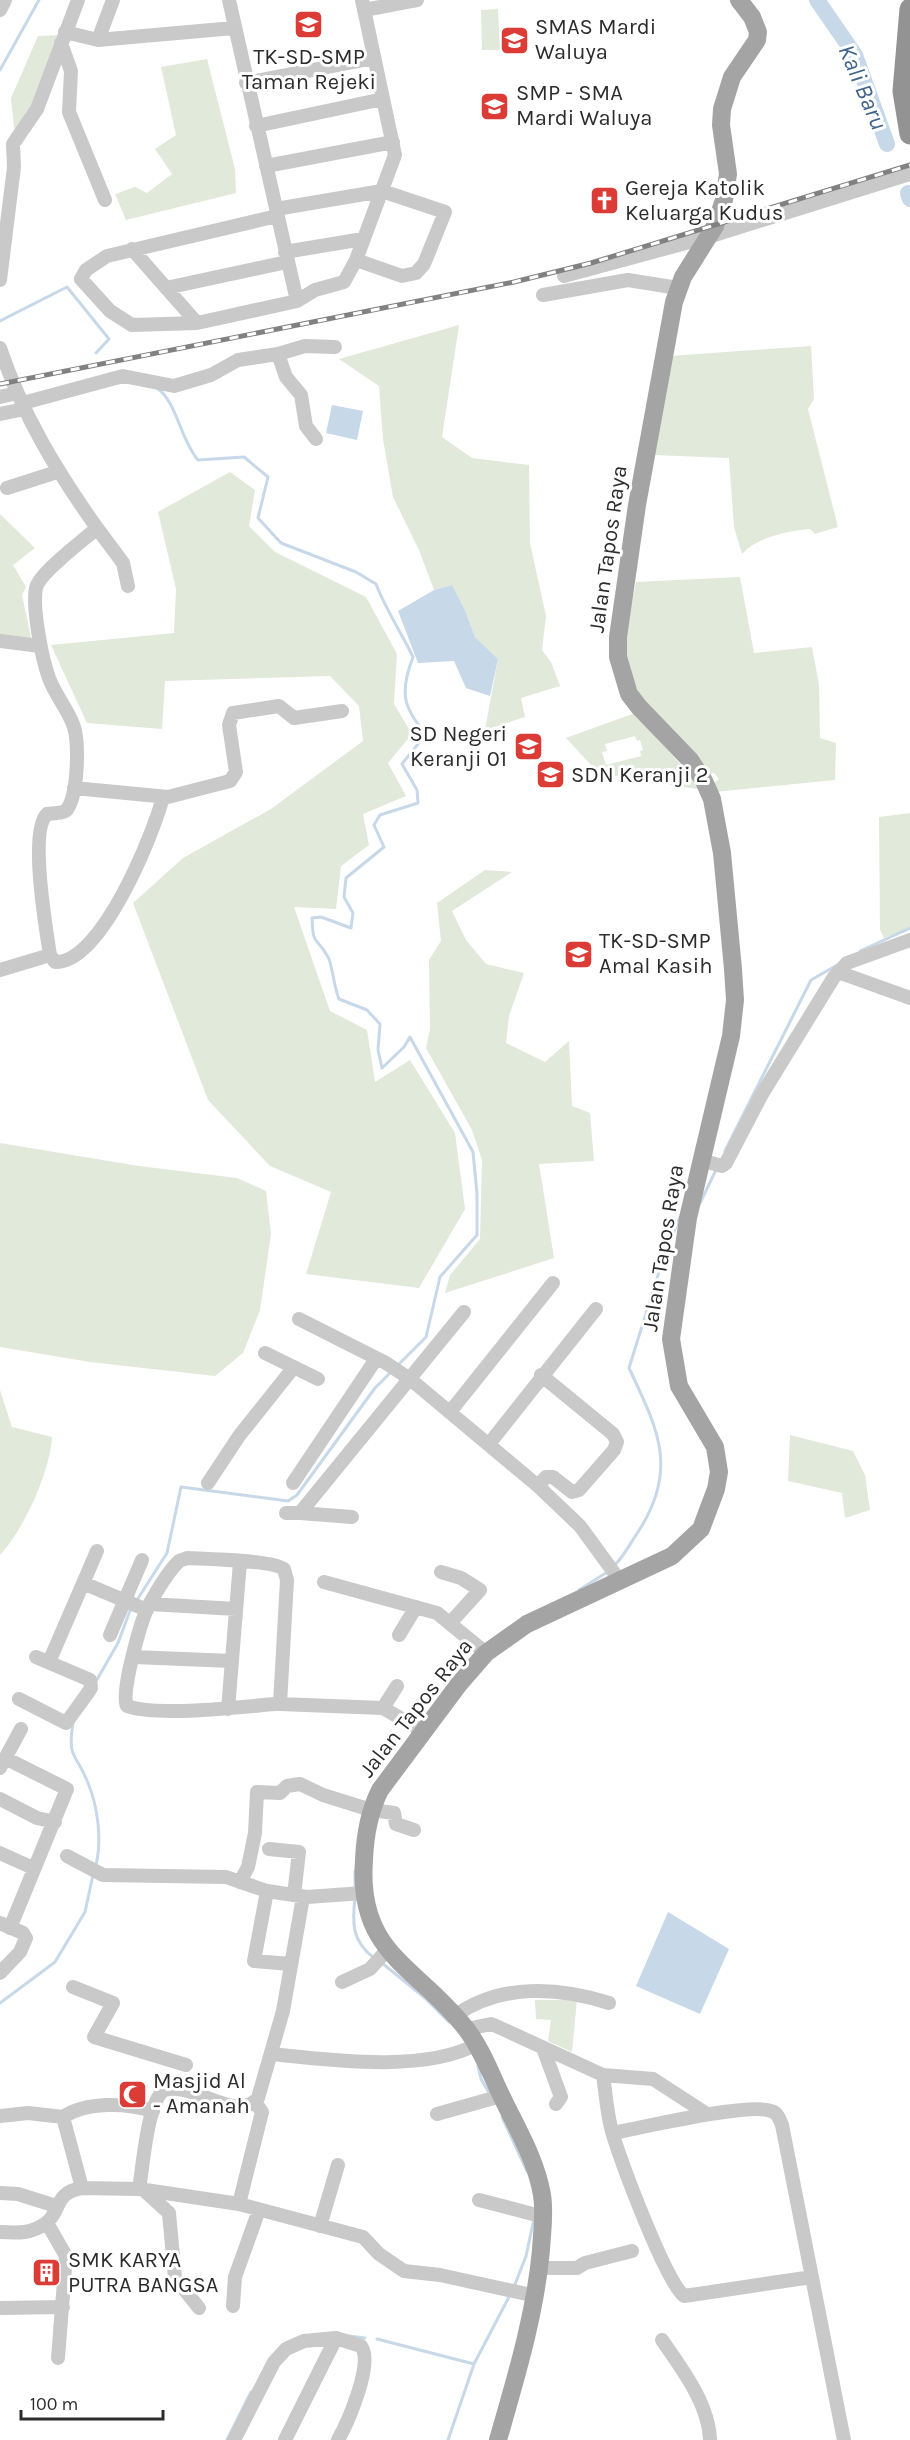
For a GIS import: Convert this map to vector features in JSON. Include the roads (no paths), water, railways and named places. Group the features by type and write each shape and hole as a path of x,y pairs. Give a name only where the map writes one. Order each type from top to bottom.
{"highway":[{"path":"910,9 903,91 910,134"}],"main road":[{"name":"Jalan Tapos Raya","path":"498,2440 536,2296 539,2268 537,2216 542,2196 532,2161 495,2099 466,2030 381,1958 372,1926 355,1893 364,1847 366,1808 421,1730 459,1684 482,1649 617,1577 659,1564 693,1538 701,1528 711,1505 719,1472 715,1447 679,1386 671,1339 690,1212 712,1163 735,1000 717,824 704,781 690,760 639,708 629,694 618,657 618,637 637,505 678,288 721,210 728,174 721,124 724,97 736,70 757,40 757,26 739,0"}],"street":[{"path":"0,10 5,0"},
{"path":"0,280 11,194 14,144 37,109 78,0"},
{"path":"98,40 113,0"},
{"path":"229,0 297,301"},
{"path":"356,260 402,276 416,273 424,264 446,212 382,191 276,213 107,256 86,270 81,279 110,311 126,324 197,323 297,301 309,292 344,282 356,260 363,239 382,191 395,155 363,5 417,0"},
{"path":"63,38 98,40 234,28"},
{"path":"63,38 71,71 69,112 105,200"},
{"path":"246,83 374,58"},
{"path":"256,126 383,99"},
{"path":"266,166 393,142"},
{"path":"564,276 708,237 910,174"},
{"path":"166,288 363,239"},
{"path":"132,249 197,323"},
{"path":"543,295 628,280 678,288"},
{"path":"164,324 182,306"},
{"path":"0,414 22,402 120,377 174,386 211,375 238,360 278,354 305,346 335,347"},
{"path":"0,350 22,402 57,472 126,567 128,586"},
{"path":"278,354 286,377 301,395 306,426 316,439"},
{"path":"0,397 22,402"},
{"path":"7,488 57,472"},
{"path":"97,528 45,574 36,586 40,646 49,678 74,729 78,747 74,788 69,808 63,812 47,814 41,825 39,871 50,955 55,962 61,962 74,956 112,914 133,876 163,797"},
{"path":"0,641 40,646"},
{"path":"74,788 163,797 197,791 234,778 236,772 229,725 233,713 279,706 294,717 342,711"},
{"path":"712,1163 726,1163 762,1094 838,972 850,962 910,940"},
{"path":"0,970 50,955"},
{"path":"838,972 910,998"},
{"path":"450,1412 553,1283"},
{"path":"489,1444 596,1309"},
{"path":"300,1513 407,1376 464,1312"},
{"path":"299,1319 407,1376 538,1486 580,1526 617,1577"},
{"path":"265,1353 318,1379"},
{"path":"293,1483 381,1361"},
{"path":"208,1483 240,1436 294,1367"},
{"path":"538,1486 546,1477 553,1477 572,1492 579,1490 614,1450 616,1442 613,1434 542,1375"},
{"path":"286,1513 352,1517"},
{"path":"19,1700 62,1723 69,1721 87,1695 92,1683 86,1678 43,1660 97,1551"},
{"path":"110,1635 183,1559 278,1566 285,1572 280,1704"},
{"path":"142,1560 134,1657 124,1698 129,1707 173,1710 228,1709 280,1704 383,1708 421,1730"},
{"path":"228,1709 240,1562"},
{"path":"441,1572 461,1578 480,1590 451,1622"},
{"path":"324,1582 437,1613 482,1649"},
{"path":"83,1583 139,1605 236,1609"},
{"path":"399,1635 416,1606"},
{"path":"134,1657 232,1661"},
{"path":"383,1708 397,1686"},
{"path":"0,1973 9,1966 26,1942 23,1933 5,1925 55,1822 67,1789 3,1763 21,1729"},
{"path":"240,1882 248,1867 255,1833 257,1792 280,1793 287,1786 300,1784 366,1808 396,1814 396,1824 414,1830"},
{"path":"0,1799 37,1818 55,1822"},
{"path":"142,2191 153,2111 161,2091 169,2088 180,2090 237,2107 249,2106 260,2094 283,2011 291,1964 298,1896 299,1852 269,1849"},
{"path":"0,1853 33,1868"},
{"path":"67,1856 103,1875 226,1877 267,1892 298,1896 355,1893"},
{"path":"267,1892 254,1961 291,1964"},
{"path":"342,1982 381,1958"},
{"path":"73,1987 113,2003 94,2037 188,2061 180,2090"},
{"path":"271,2054 401,2063 441,2058 466,2030 480,2000 514,1993 569,1993 609,2003"},
{"path":"466,2030 490,2024 603,2075 653,2079 706,2114"},
{"path":"543,2048 561,2097 556,2104"},
{"path":"603,2075 613,2133 662,2258 677,2290 684,2296 812,2277"},
{"path":"437,2114 495,2099"},
{"path":"239,2204 262,2112 255,2102"},
{"path":"0,2115 28,2113 63,2117 70,2112 95,2106 153,2111"},
{"path":"613,2133 706,2114 769,2109 778,2115 782,2125 844,2440"},
{"path":"63,2117 82,2188"},
{"path":"320,2226 338,2165"},
{"path":"0,2232 28,2232 47,2223 56,2206 69,2192 82,2188 192,2196 239,2204 363,2237 379,2254 405,2271 466,2280 536,2296"},
{"path":"142,2191 169,2213 175,2278 199,2308"},
{"path":"0,2193 18,2194 56,2206"},
{"path":"479,2200 537,2216"},
{"path":"233,2306 236,2277 259,2210"},
{"path":"47,2223 66,2256 58,2358"},
{"path":"539,2268 577,2268 585,2263 632,2251"},
{"path":"0,2308 63,2307"},
{"path":"285,2440 336,2337"},
{"path":"234,2440 280,2354 304,2341 336,2337 358,2344 365,2353 349,2421 350,2440"},
{"path":"662,2340 695,2393 708,2425 710,2440"},
{"path":"338,2440 349,2421"}],"water":[{"path":"332,405 363,411 357,440 326,433"},
{"path":"452,585 475,637 498,659 490,696 466,688 454,661 418,663 398,611 434,590"},
{"path":"668,1912 729,1949 700,2014 636,1986"}],"waterway":[{"path":"0,70 39,0"},
{"name":"Kali Baru","path":"817,0 855,55 887,144"},
{"name":"Kali Baru","path":"908,193 910,199"},
{"path":"0,321 67,287 109,339 96,353"},
{"path":"157,388 169,402 198,460 244,457 268,477 258,518 281,543 356,572 376,584 413,657 406,680 406,698 412,715 426,734 402,764 417,790 418,803 380,815 374,825 384,847 346,878 344,897 353,913 351,928 321,917 312,918 314,938 329,960 339,999 367,1010 380,1024 378,1050 382,1068 404,1047 410,1037 473,1152 477,1194 477,1235 440,1277 426,1337 397,1366"},
{"path":"860,951 910,928"},
{"path":"725,1151 811,980 839,964"},
{"path":"700,1203 717,1168"},
{"path":"614,1566 638,1532 651,1509 658,1489 661,1469 660,1450 648,1411 629,1368 663,1259 680,1217"},
{"path":"137,1600 167,1553 181,1487 288,1501 297,1495 375,1388 392,1371"},
{"path":"579,1590 609,1571"},
{"path":"95,1683 118,1643 131,1608"},
{"path":"73,1723 72,1751 84,1773 97,1813 99,1845 96,1865"},
{"path":"355,1871 355,1891"},
{"path":"0,2003 55,1962 85,1912 93,1875"},
{"path":"355,1898 355,1931 361,1945 374,1958"},
{"path":"382,1963 425,1998 449,2022"},
{"path":"478,2066 481,2079 491,2096"},
{"path":"502,2117 527,2171"},
{"path":"514,2287 526,2256 534,2219"},
{"path":"448,2440 474,2364 510,2295"},
{"path":"349,2336 365,2338"},
{"path":"377,2339 474,2364"},
{"path":"227,2440 251,2392"}],"railway":[{"path":"0,384 514,282 591,263 910,165"}],"place":[{"name":"TK-SD-SMP Taman Rejeki","path":"309,25"},
{"name":"SMAS Mardi Waluya","path":"514,40"},
{"name":"SMP - SMA Mardi Waluya","path":"495,106"},
{"name":"Gereja Katolik Keluarga Kudus","path":"604,201"},
{"name":"SD Negeri Keranji 01","path":"528,747"},
{"name":"SDN Keranji 2","path":"550,775"},
{"name":"TK-SD-SMP Amal Kasih","path":"578,954"},
{"name":"Masjid Al - Amanah","path":"132,2094"},
{"name":"SMK KARYA PUTRA BANGSA","path":"47,2273"}]}
